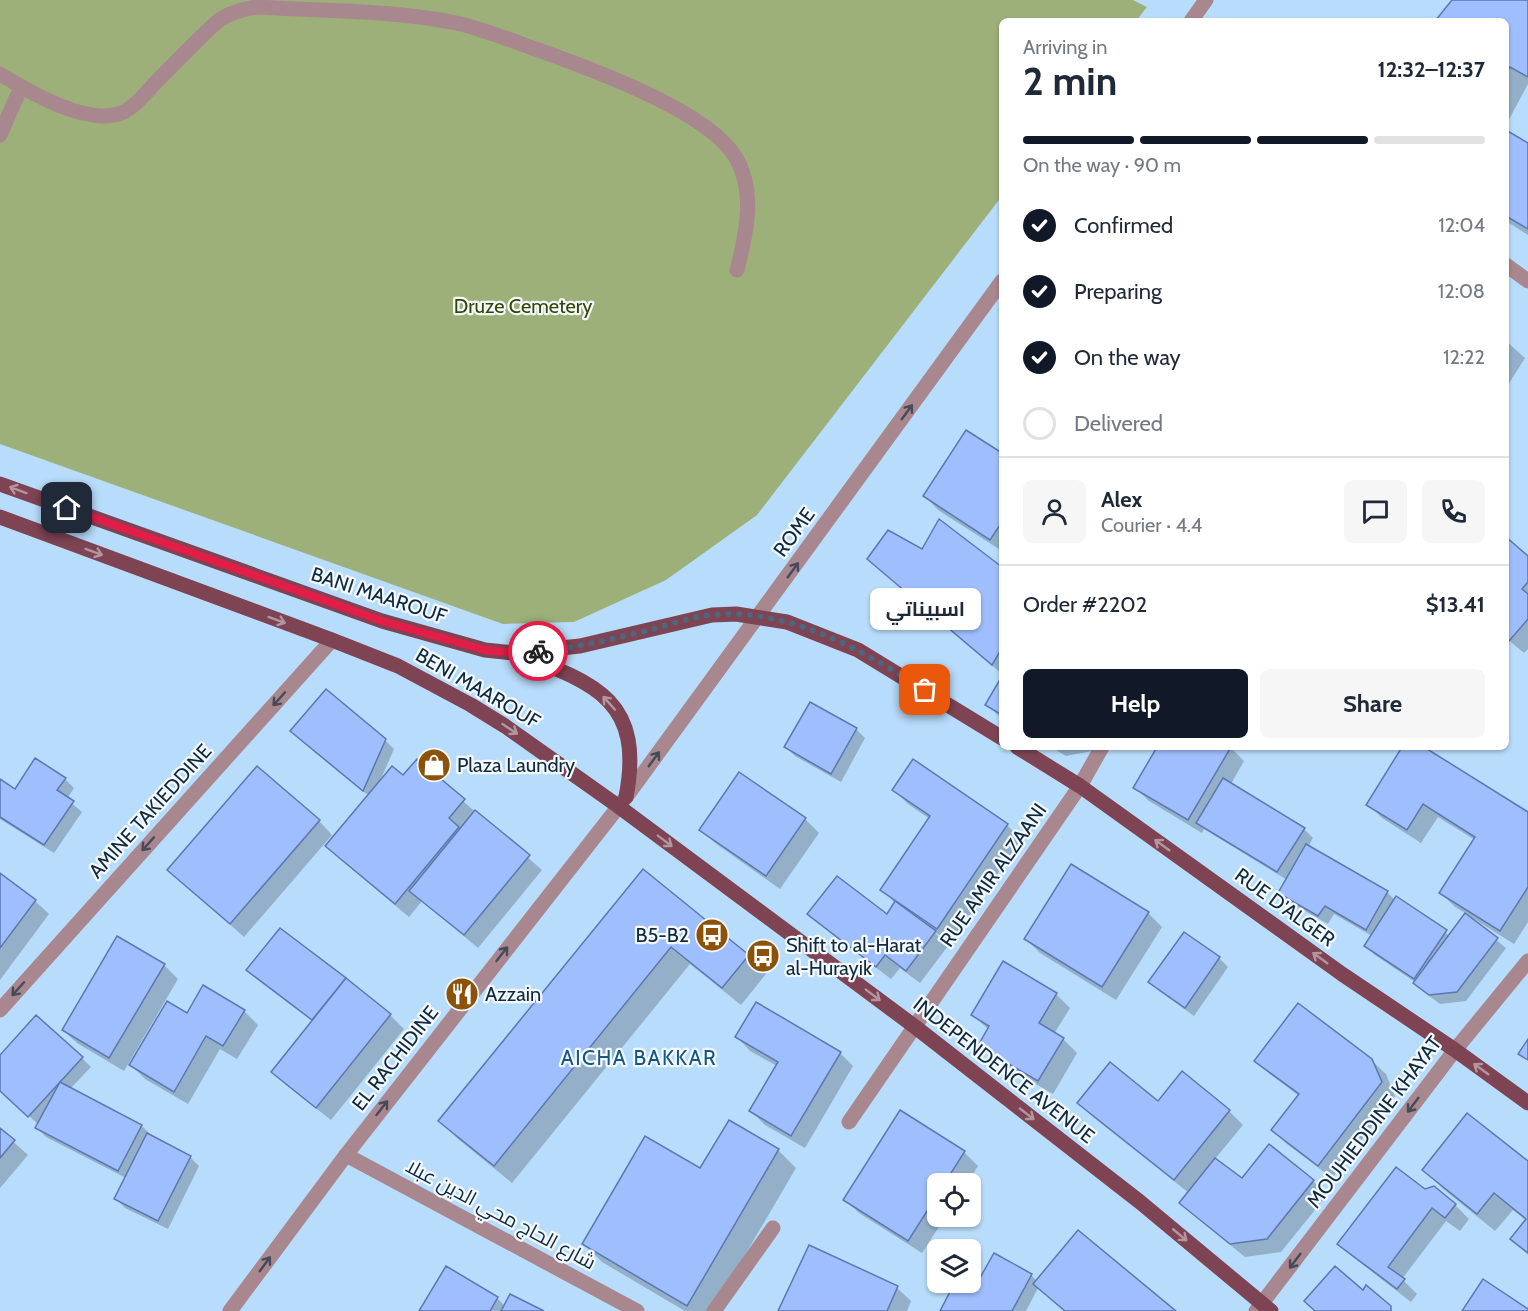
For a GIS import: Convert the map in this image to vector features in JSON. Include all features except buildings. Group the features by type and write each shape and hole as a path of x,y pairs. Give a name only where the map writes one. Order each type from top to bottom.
{"main road":[{"name":"BANI MAAROUF","path":"0,484 382,621 485,650 514,653 554,650 600,643 712,615 736,614 759,617"},
{"name":"BENI MAAROUF","path":"0,517 398,666 471,705 622,802"},
{"path":"759,617 795,625 858,650 999,736"},
{"path":"514,653 582,681 598,691 610,703 623,721 629,736 630,775 622,802"},
{"name":"RUE D'ALGER","path":"1022,750 1080,786 1342,974 1455,1050 1528,1103"},
{"name":"INDEPENDENCE AVENUE","path":"622,802 1140,1202 1263,1309"}],"street":[{"path":"1193,18 1206,0"},
{"path":"0,74 50,101 87,113 105,116 123,112 142,97 219,20 243,8 387,15 463,25 563,59 642,91 695,121 721,139 737,159 747,191 745,237 737,270"},
{"path":"0,135 21,87"},
{"path":"1509,267 1528,281"},
{"name":"ROME","path":"622,802 999,285"},
{"name":"AMINE TAKIEDDINE","path":"0,1010 332,640"},
{"name":"RUE AMIR ALZAANI","path":"849,1122 1080,786 1100,750"},
{"name":"EL RACHIDINE","path":"230,1311 346,1155 622,802"},
{"name":"MOUHIEDDINE KHAYAT","path":"1263,1309 1455,1050 1528,961"},
{"name":"شارع الحاج محي الدين عبلا","path":"346,1155 637,1311"},
{"path":"714,1311 773,1228"}],"green space":[{"name":"Druze Cemetery","path":"0,0 1133,0 1147,7 1138,18 999,18 999,200 757,515 666,580 574,622 503,624 0,444"}],"way so far":[{"path":"538,651 600,643 694,618 736,614 787,622 830,638 858,650 925,690"}],"place":[{"name":"اسبيناتي","path":"925,690"},
{"name":"Plaza Laundry","path":"434,765"},
{"name":"B5-B2","path":"712,935"},
{"name":"Shift to al-Harat al-Hurayik","path":"763,956"},
{"name":"Azzain","path":"462,994"}],"district":[{"name":"AICHA BAKKAR","path":"639,1057"}],"route":[{"path":"67,508 382,621 485,650 514,653 538,651"}]}
